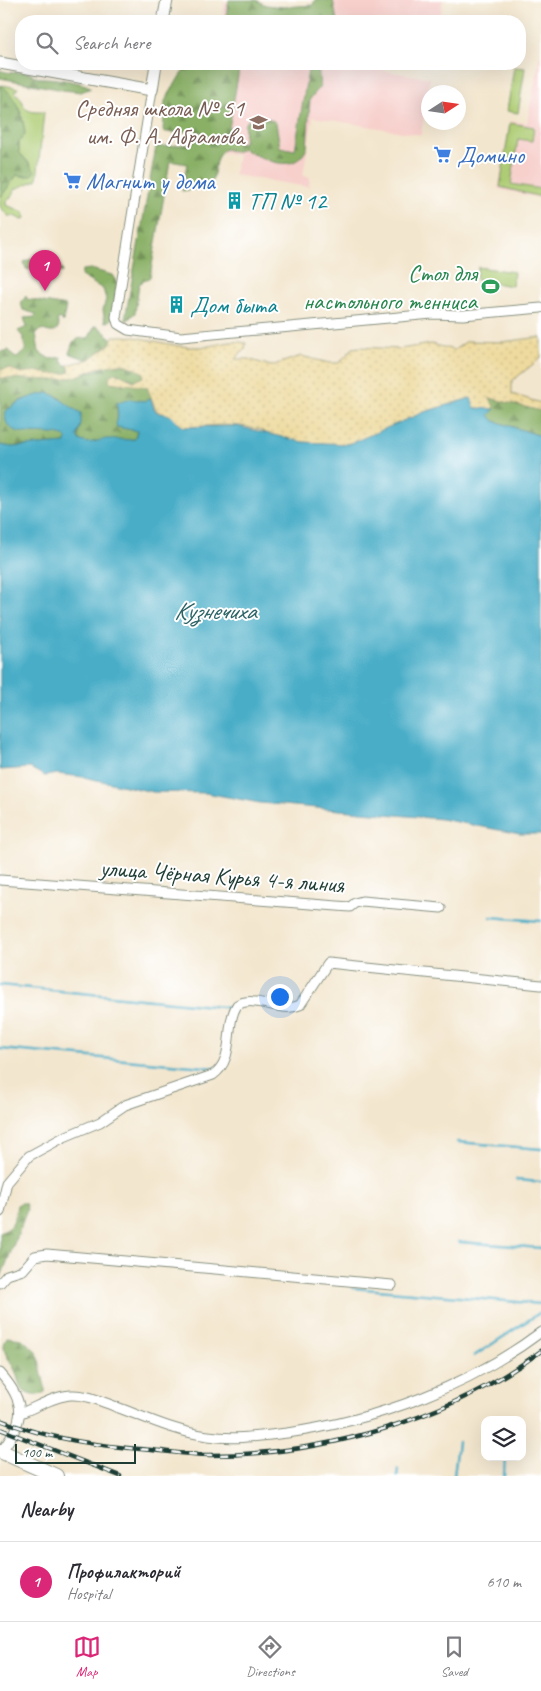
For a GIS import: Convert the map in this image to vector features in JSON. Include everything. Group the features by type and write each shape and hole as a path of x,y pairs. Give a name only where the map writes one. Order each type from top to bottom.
{"main road":[{"path":"1,1451 56,1476"}],"street":[{"path":"164,15 167,0"},
{"path":"0,63 15,66"},
{"path":"39,70 152,90"},
{"path":"155,70 121,270 116,317 118,324 128,330 182,336 432,314 463,315 541,308"},
{"name":"улица Чёрная Курья 4-я линия","path":"0,880 350,907 362,901 441,908"},
{"path":"0,1212 7,1182 29,1156 64,1137 100,1122 125,1105 213,1075 219,1071 226,1058 238,1005 247,1001 288,1007 300,1005 328,963 541,985"},
{"path":"0,1283 7,1275 23,1270 35,1256 47,1254 392,1285"},
{"path":"21,1413 61,1396 73,1394 89,1397 144,1417 207,1436 240,1439 311,1429 386,1412 511,1354 541,1332"},
{"path":"0,1373 18,1396 21,1413 14,1435 1,1451"}],"shaded area":[{"path":"329,0 443,0 440,15 328,15"},
{"path":"225,2 299,15 223,15"},
{"path":"540,55 541,198 498,189 510,121 527,123"},
{"name":"Средняя школа № 51 им. Ф. А. Абрамова","path":"213,70 379,70 430,78 429,85 421,85 421,135 313,117 303,176 310,177 309,187 234,175 238,155 199,149"}],"green space":[{"path":"229,0 256,0 266,5 284,7 313,5 315,0 333,0 336,15 226,15"},
{"path":"0,70 26,72 38,78 74,82 91,88 81,92 0,78"},
{"path":"183,70 239,70 227,140 244,143 245,123 253,118 264,117 276,123 280,147 295,150 308,70 319,70 320,87 310,99 307,148 301,157 294,162 277,163 243,149 235,152 225,149 218,157 213,178 208,187 182,191 187,164 170,161 150,277 139,284 135,313 127,321 125,319 156,147 191,144 203,136 201,132 196,131 163,131 165,101"},
{"path":"514,70 525,70 518,113 507,111"},
{"path":"0,85 10,94 21,113 25,134 19,142 19,152 35,171 31,176 17,175 0,198"},
{"path":"2,85 18,88 15,92 30,111 44,112 37,180 15,189 11,198 6,201 6,205 24,212 25,218 22,220 14,216 8,216 0,207 0,198 17,175 26,177 31,165 19,152 19,142 25,134 21,112"},
{"path":"510,123 534,127 532,141 518,139 511,184 541,189 541,197 500,187"},
{"path":"33,258 58,262 63,272 49,273 26,269 24,262"},
{"path":"478,267 514,272 512,286 476,280"},
{"path":"91,269 112,275 117,283 113,317 110,321 105,322 103,310 106,299 103,289 81,276 82,270"},
{"path":"26,296 27,299 66,306 63,322 61,318 57,320 59,326 55,331 40,330 36,334 39,352 50,359 61,357 62,362 69,367 68,373 48,374 35,371 21,373 8,368 0,370 0,352 9,350 17,358 26,350 23,337 18,331 27,327 24,318 35,317 36,314 23,310 21,303"},
{"path":"95,326 99,327 111,338 110,344 88,360 69,353 73,342 80,338 88,339"},
{"path":"111,365 127,365 144,373 143,377 137,381 116,373 122,385 141,385 150,394 151,399 117,403 117,427 137,431 135,439 86,443 79,440 78,432 81,413 68,407 59,397 48,393 21,400 6,411 36,433 53,432 66,437 66,443 12,447 0,445 0,378 53,380 75,377"},
{"path":"489,398 541,411 541,436 492,420 489,415"},
{"path":"25,1203 27,1210 0,1280 0,1232 5,1231 11,1225 17,1205"},
{"path":"7,1337 22,1339 37,1352 45,1392 32,1395 21,1389 4,1349"}],"sand":[{"path":"113,336 135,337 190,347 234,342 246,343 245,349 235,359 248,359 271,366 301,356 329,363 339,363 353,348 359,347 399,349 432,344 454,350 467,341 502,342 541,337 541,358 512,381 512,394 541,403 541,411 490,398 495,409 475,408 470,398 424,412 362,440 340,445 273,437 261,430 242,426 184,427 156,410 147,387 109,382 110,375 116,373 134,381 143,377 144,373 127,365 119,364 97,368 75,377 53,380 0,378 0,370 8,368 21,373 35,371 48,374 68,373 70,371 68,365 90,359 110,344"}],"water":[{"name":"Кузнечиха","path":"48,393 81,413 81,424 77,436 79,440 86,443 107,439 135,439 137,431 117,427 116,424 118,417 117,403 130,399 144,401 151,399 157,412 168,414 184,427 236,426 303,442 349,444 424,412 471,398 475,408 495,409 489,415 494,421 541,436 541,834 520,834 441,819 260,803 206,793 153,792 83,777 57,774 45,776 30,768 0,770 0,445 12,447 66,443 66,437 18,431 10,428 6,421 6,411 11,407 26,399"}],"waterway":[{"path":"491,917 541,921"},
{"path":"0,985 232,1008"},
{"path":"0,1049 216,1068"},
{"path":"457,1142 541,1149"},
{"path":"516,1180 541,1182"},
{"path":"459,1242 541,1248"},
{"path":"353,1288 541,1304"},
{"path":"474,1356 541,1312"},
{"path":"454,1476 458,1442"},
{"path":"504,1476 505,1461"},
{"path":"397,1476 398,1469"}],"railway":[{"path":"0,1420 18,1427 74,1441 181,1453 211,1455 298,1448 342,1440 427,1414 467,1396 505,1375 541,1351"},
{"path":"0,1429 120,1476"}],"place":[{"name":"Средняя школа № 51 им. Ф. А. Абрамова","path":"258,122"},
{"name":"Домино","path":"443,155"},
{"name":"Магнит у дома","path":"72,181"},
{"name":"ТП № 12","path":"234,201"},
{"name":"Стол для настольного тенниса","path":"491,287"},
{"name":"Профилакторий","path":"45,291"},
{"name":"Дом быта","path":"176,305"}]}
